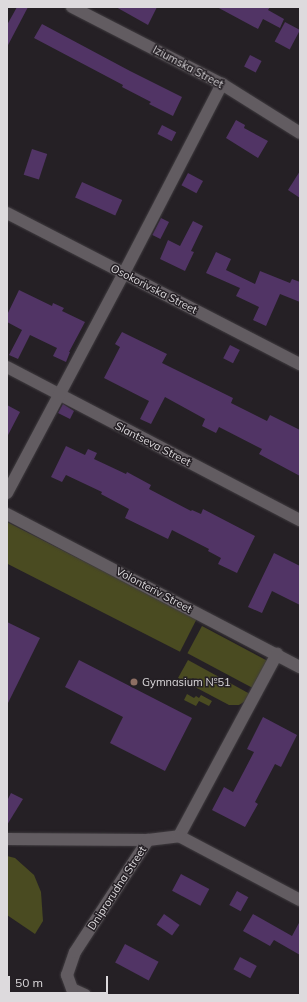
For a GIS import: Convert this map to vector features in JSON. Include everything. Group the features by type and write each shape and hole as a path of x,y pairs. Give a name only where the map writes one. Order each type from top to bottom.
{"street":[{"name":"Iziumska Street","path":"72,7 222,84 300,133"},
{"path":"7,493 124,274 222,84"},
{"name":"Osokorivska Street","path":"7,213 300,364"},
{"name":"Slantseva Street","path":"7,367 58,395 300,520"},
{"name":"Volonteriv Street","path":"7,514 300,667"},
{"path":"277,654 179,836 300,900"},
{"name":"Dniprorudna Street","path":"85,995 72,988 66,974 75,952 148,840 179,836"},
{"path":"7,839 148,840"}],"shaded area":[{"path":"7,522 197,619 180,652 7,564"},
{"path":"202,626 269,662 255,689 187,653"},
{"path":"188,660 250,694 247,700 239,705 229,705 178,678"},
{"path":"187,694 194,698 196,696 199,698 201,695 212,701 209,706 199,701 196,706 184,700"},
{"path":"7,856 15,858 34,875 41,892 43,921 35,934 7,915"}],"building":[{"path":"17,7 28,7 7,47 7,25"},
{"path":"116,7 157,7 148,25"},
{"path":"217,7 270,7 268,10 284,19 280,28 263,19 258,29"},
{"path":"285,22 300,30 290,49 275,41"},
{"path":"42,24 182,97 173,116 149,104 151,102 122,87 123,85 34,38"},
{"path":"250,55 262,61 256,72 244,67"},
{"path":"236,120 245,125 244,128 268,141 258,158 226,138"},
{"path":"162,125 176,132 172,141 157,134"},
{"path":"32,149 47,154 39,180 24,175"},
{"path":"300,171 300,198 288,190"},
{"path":"188,173 203,181 196,193 181,185"},
{"path":"82,182 122,200 115,215 75,198"},
{"path":"161,218 169,222 160,239 152,235"},
{"path":"193,221 203,226 191,251 194,252 185,271 160,259 168,240 180,246"},
{"path":"216,252 231,259 226,270 255,284 260,271 290,283 292,279 300,282 300,302 280,294 266,326 253,320 259,307 236,296 240,288 206,273"},
{"path":"19,290 52,306 53,303 64,308 62,311 85,322 69,352 66,362 53,356 57,348 30,335 18,359 9,355 22,330 7,322 7,315"},
{"path":"122,332 167,354 162,363 233,398 231,403 267,421 270,415 300,430 300,476 259,454 262,449 219,427 216,433 202,426 205,419 165,397 151,424 140,419 149,401 104,378 120,347 115,344"},
{"path":"230,345 240,350 233,363 223,358"},
{"path":"63,404 74,411 70,419 58,413"},
{"path":"7,405 20,412 7,437"},
{"path":"66,446 85,455 88,449 97,453 94,459 126,474 127,472 151,485 149,489 191,511 192,510 201,514 203,509 255,536 237,573 218,564 221,558 208,551 209,549 172,530 168,539 125,518 129,509 101,494 102,492 66,475 62,482 51,477"},
{"path":"274,553 300,566 300,605 272,591 262,613 248,607"},
{"path":"7,622 40,638 7,705"},
{"path":"79,660 192,718 165,771 110,743 123,717 65,687"},
{"path":"263,717 297,735 281,767 275,764 255,802 258,804 245,827 212,810 224,787 233,792 254,752 247,749"},
{"path":"11,793 23,799 7,825 7,801"},
{"path":"181,874 209,889 200,906 172,891"},
{"path":"237,891 248,897 241,911 229,905"},
{"path":"164,914 180,925 172,936 157,925"},
{"path":"253,914 292,936 300,921 300,955 274,940 270,946 243,931"},
{"path":"125,944 159,962 149,980 115,963"},
{"path":"240,957 257,966 250,978 233,969"}],"place":[{"name":"Gymnasium №51","path":"134,682"}]}
